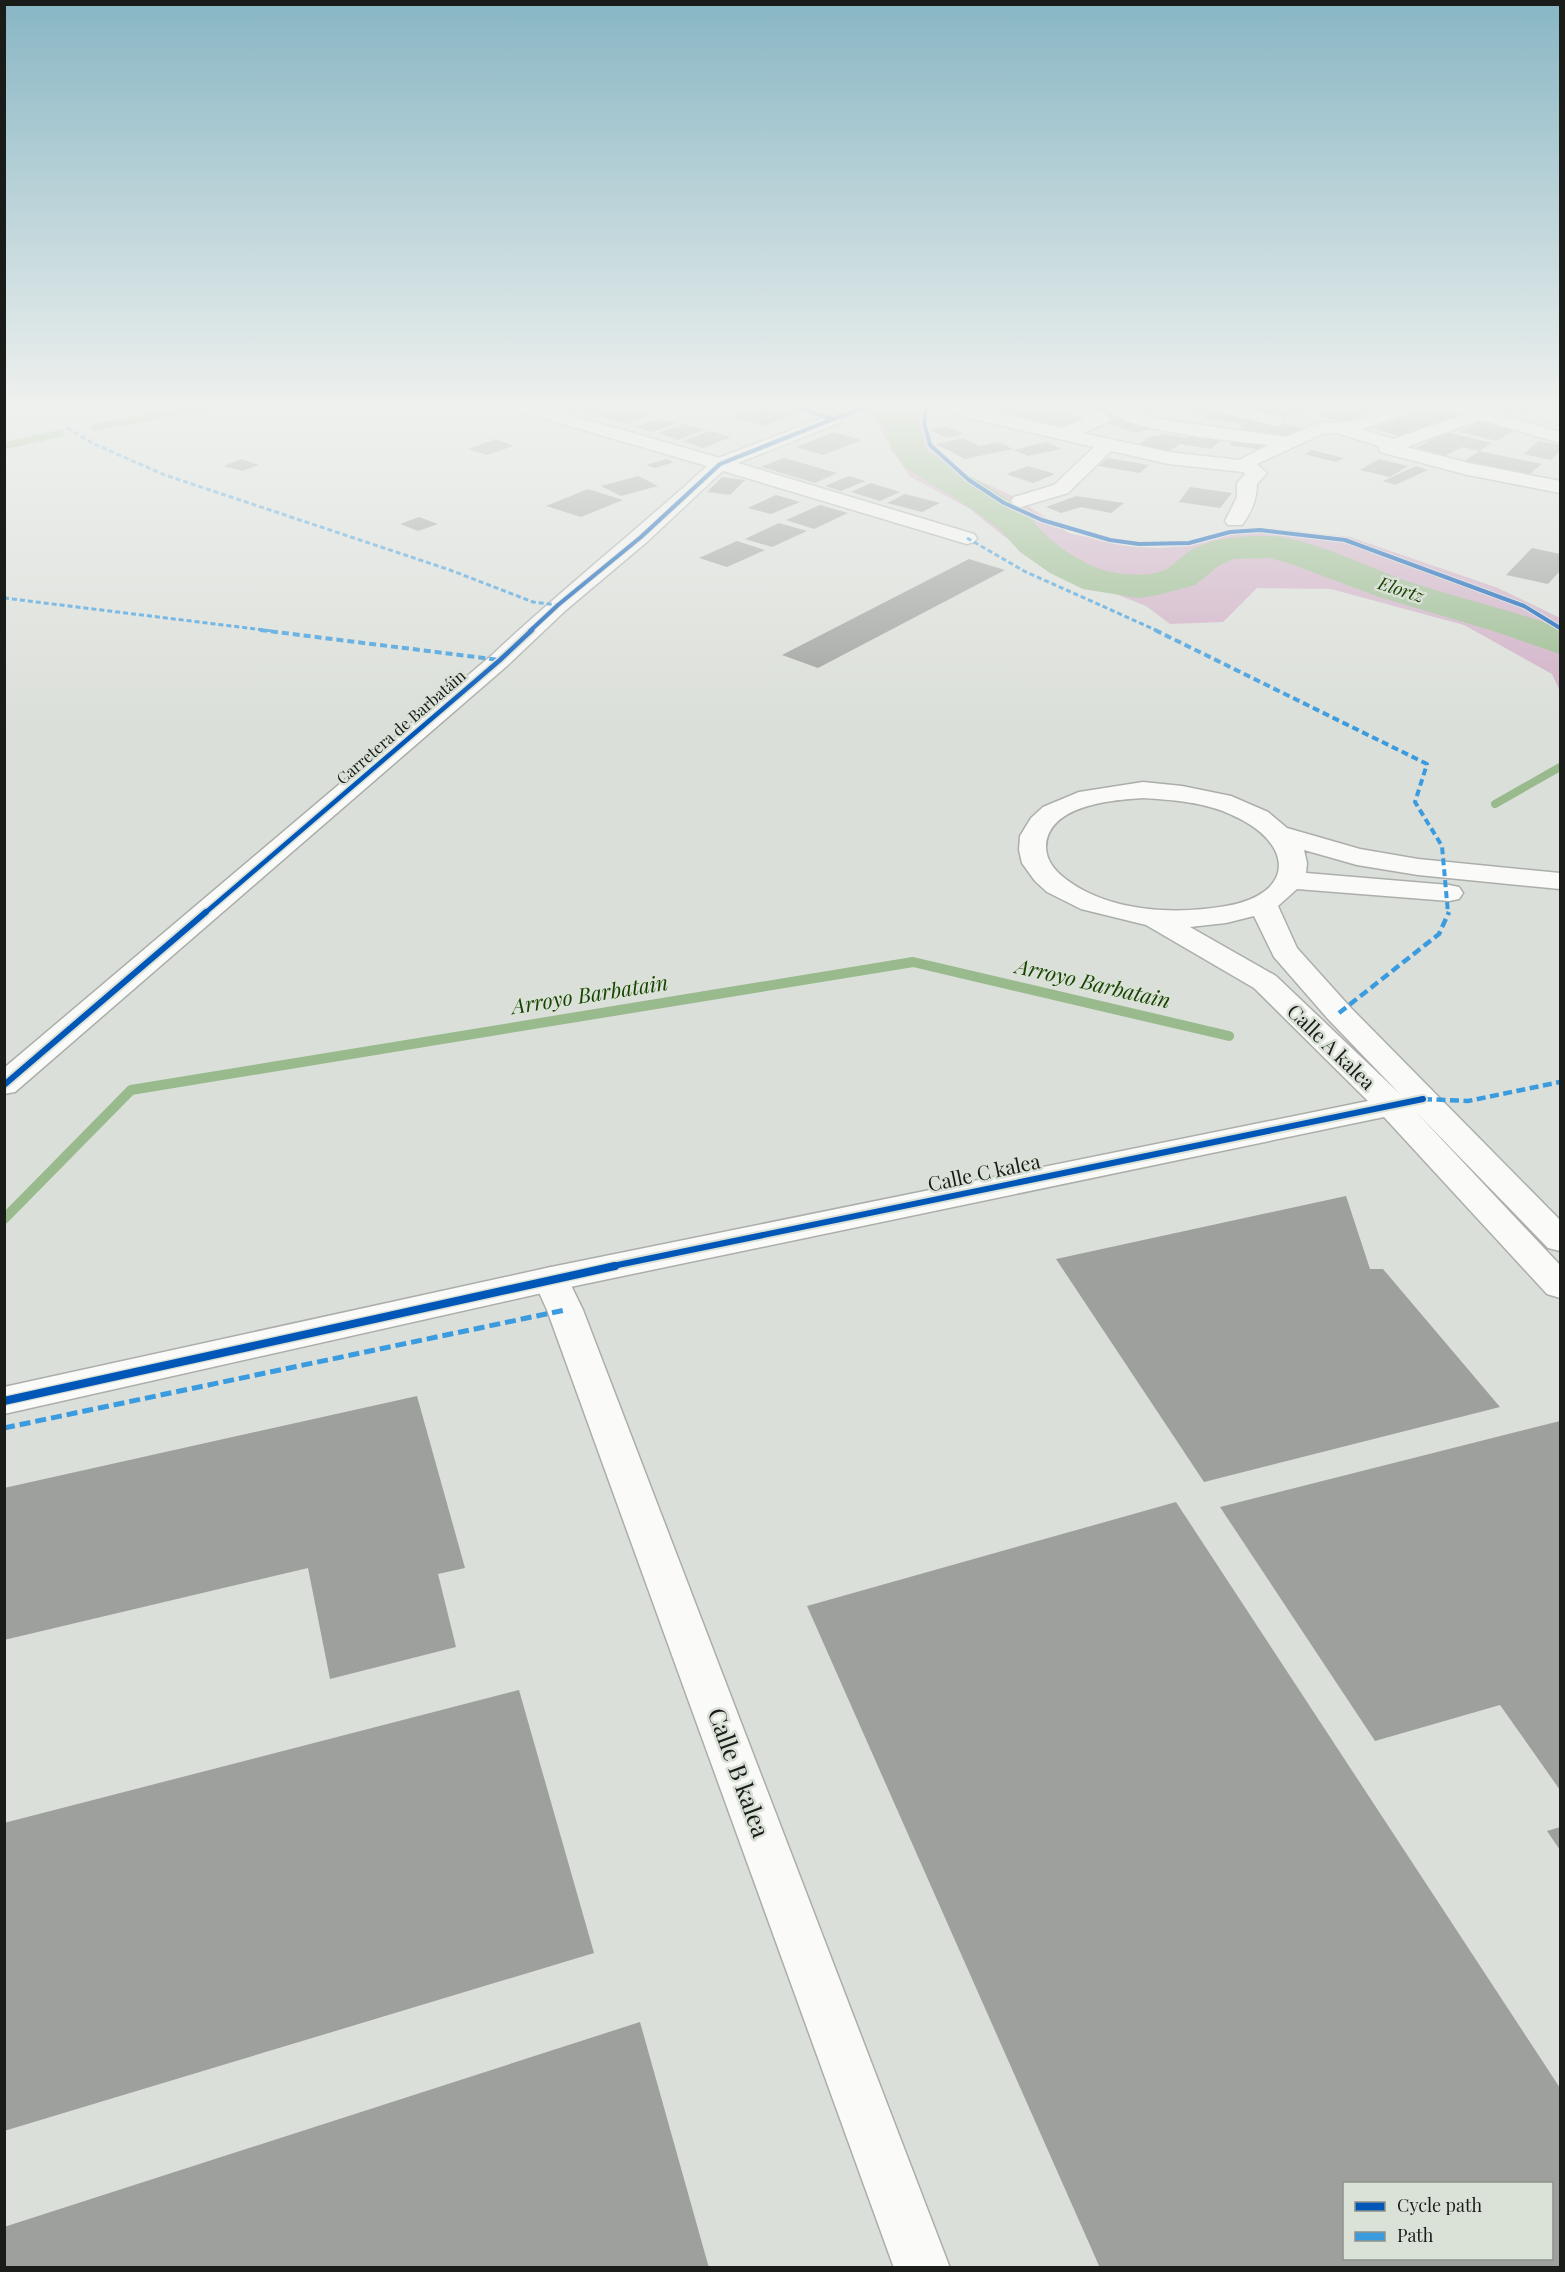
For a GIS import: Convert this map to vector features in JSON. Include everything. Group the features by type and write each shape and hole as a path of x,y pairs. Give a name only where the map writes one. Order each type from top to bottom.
{"street":[{"name":"Carretera de Barbatáin","path":"4,1085 500,660 558,605 667,513"},
{"path":"883,513 966,538"},
{"path":"1235,521 1239,513"},
{"path":"1280,834 1291,849 1294,865 1289,880 1278,893 1262,903 1231,914 1193,919 1152,918 1109,910 1091,903 1072,895 1046,877 1032,856 1032,835 1046,817 1071,803 1104,794 1143,790 1183,793 1222,802 1247,812 1280,834 1357,857 1418,867 1560,881"},
{"path":"1289,880 1394,887 1560,904"},
{"name":"Calle A kalea","path":"1262,903 1284,951 1339,1013 1408,1103 1560,1286"},
{"name":"Calle A kalea","path":"1152,918 1265,982 1408,1103 1560,1240"},
{"name":"Calle C kalea","path":"4,1401 551,1279 1408,1103"},
{"name":"Calle B kalea","path":"551,1279 569,1320 922,2268"}],"shaded area":[{"path":"975,513 1039,513 1069,533 1125,546 1157,548 1190,546 1259,527 1350,537 1498,588 1560,618 1560,691 1552,674 1464,625 1331,589 1257,588 1223,622 1170,624 1146,606 1063,573 1002,535"}],"building":[{"path":"568,513 591,513 581,517"},
{"path":"802,513 848,513 814,529 786,520"},
{"path":"419,517 438,524 418,531 400,524"},
{"path":"779,523 807,531 772,547 745,539"},
{"path":"737,541 765,550 727,567 699,558"},
{"path":"1532,548 1560,554 1560,571 1548,584 1506,575"},
{"path":"969,559 1005,570 818,668 782,655"},
{"path":"1346,1196 1370,1269 1383,1269 1500,1407 1204,1482 1056,1259"},
{"path":"417,1396 465,1568 438,1574 456,1647 330,1679 308,1568 4,1640 4,1488"},
{"path":"1560,1421 1560,1790 1500,1705 1375,1741 1220,1507"},
{"path":"1176,1502 1560,2088 1560,2268 1100,2268 807,1606"},
{"path":"519,1690 594,1953 4,2131 4,1823"},
{"path":"1560,1827 1560,1850 1547,1831"},
{"path":"640,2022 709,2268 4,2268 4,2227"}],"waterway":[{"name":"Elortz","path":"1001,513 1013,522 1033,544 1064,565 1097,581 1138,586 1158,583 1181,577 1206,557 1228,548 1270,547 1300,554 1393,589 1504,621 1560,642"},
{"name":"Arroyo Barbatain","path":"1495,804 1560,767"},
{"name":"Arroyo Barbatain","path":"4,1219 131,1090 913,962 1229,1036"}],"marked path":[{"path":"279,513 450,570 533,602 558,605"},
{"path":"967,538 1024,571 1125,615 1427,764 1415,802 1442,846 1449,911 1439,934 1339,1013"},
{"path":"4,598 500,660"},
{"path":"1423,1099 1468,1101 1560,1082"},
{"path":"4,1428 565,1310"}],"cycle path":[{"path":"4,1085 500,660 558,605 667,513"},
{"path":"1026,513 1042,520 1110,540 1139,544 1189,543 1230,532 1260,530 1345,540 1524,606 1560,628"},
{"path":"4,1401 551,1279 1423,1099"}]}
